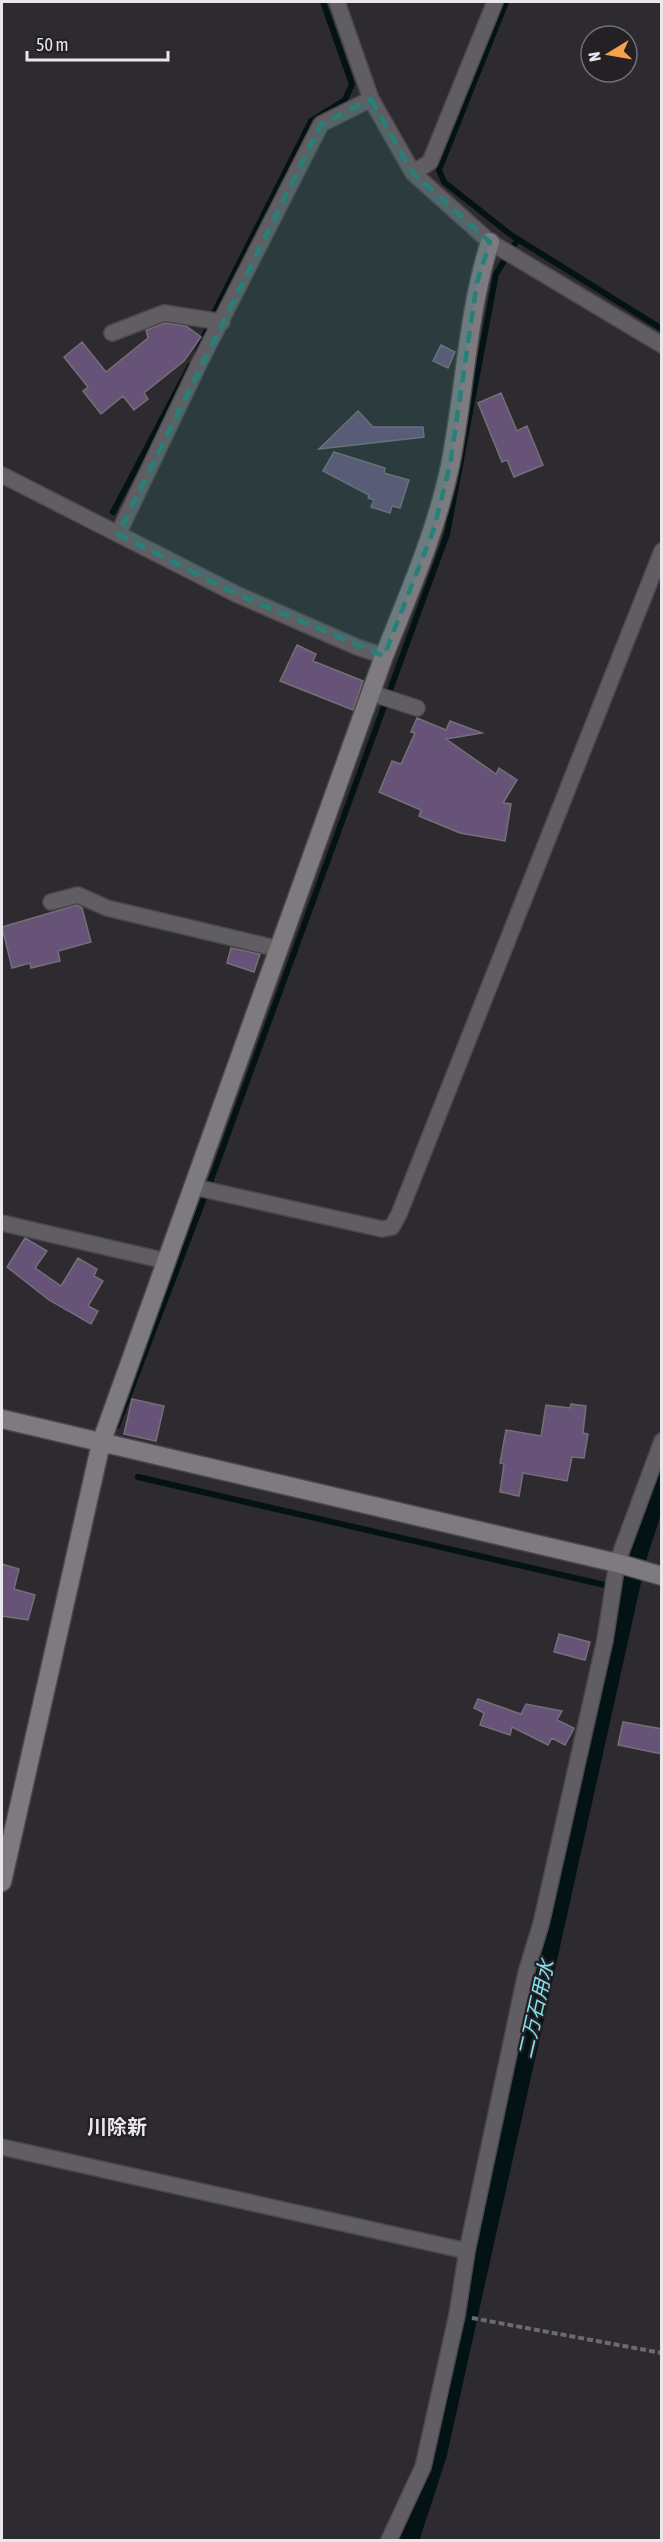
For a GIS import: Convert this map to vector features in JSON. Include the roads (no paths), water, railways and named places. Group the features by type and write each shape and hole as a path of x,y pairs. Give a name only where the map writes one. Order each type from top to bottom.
{"street":[{"path":"336,2 371,99 413,173 490,242 662,345"},
{"path":"413,173 430,162 495,2"},
{"path":"117,534 321,124 371,99"},
{"path":"2,1882 100,1443 384,656 434,529 450,465 477,282 490,242"},
{"path":"112,333 164,313 222,322"},
{"path":"2,476 236,594 357,647 384,656"},
{"path":"194,1187 382,1229 392,1227 662,551"},
{"path":"371,693 417,708"},
{"path":"51,902 78,895 107,908 279,949"},
{"path":"2,1223 166,1261"},
{"path":"2,1419 617,1563 662,1576"},
{"path":"389,2541 423,2467 457,2316 467,2251 526,1973 541,1924 605,1640 617,1563 662,1441"},
{"path":"2,2147 467,2251"}],"waterway":[{"path":"198,351 215,311 311,121 345,100 352,84 323,2"},
{"path":"506,2 439,170 444,182 511,235 662,329"},
{"path":"117,1426 212,1177 447,534 496,274 518,239"},
{"path":"113,512 190,366"},
{"path":"138,1477 609,1586"},
{"name":"二万石用水","path":"409,2540 437,2454 636,1559 662,1478"}],"district":[{"name":"川除新","path":"117,2127"}]}
